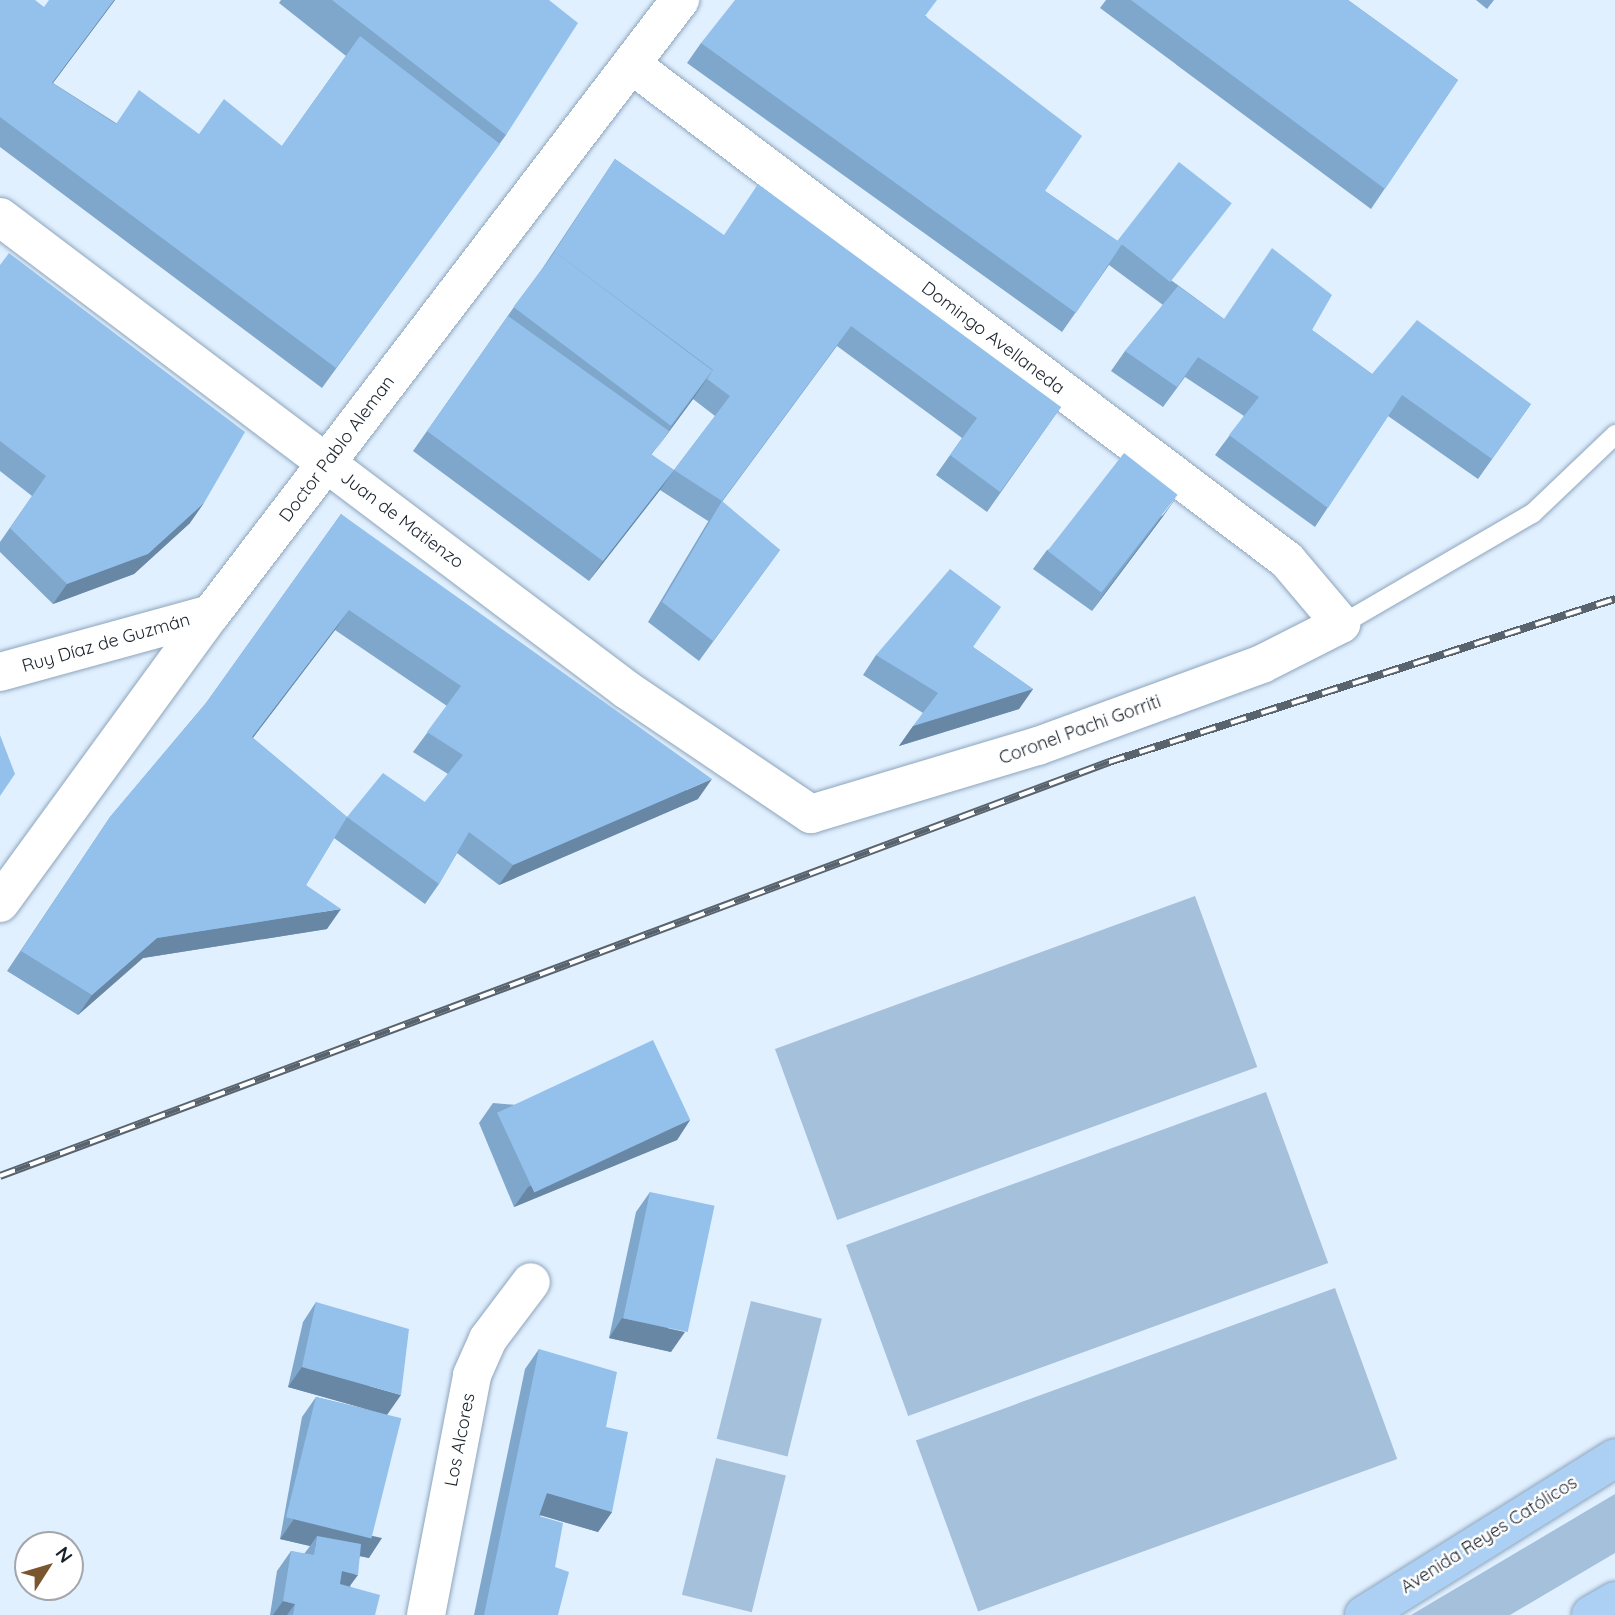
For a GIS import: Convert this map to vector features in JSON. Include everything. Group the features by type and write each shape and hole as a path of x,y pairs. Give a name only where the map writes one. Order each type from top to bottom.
{"main road":[{"name":"Avenida Reyes Católicos","path":"1364,1615 1615,1458"},
{"path":"1591,1615 1615,1601"}],"street":[{"name":"Doctor Pablo Aleman","path":"0,903 211,614 680,0"},
{"name":"Domingo Avellaneda","path":"632,65 1287,560 1341,624"},
{"name":"Juan de Matienzo","path":"0,217 627,690 811,814"},
{"name":"Ruy Díaz de Guzmán","path":"0,672 211,614"},
{"name":"Coronel Pachi Gorriti","path":"811,814 1038,747 1262,664 1341,624"},
{"name":"Los Alcores","path":"426,1615 472,1375 488,1339 531,1282"}],"lane":[{"path":"1341,624 1532,513 1615,434"}],"shaded area":[{"path":"1195,896 1257,1067 837,1220 775,1049"},
{"path":"1266,1092 1328,1263 908,1416 846,1245"},
{"path":"1335,1288 1397,1459 978,1612 916,1441"},
{"path":"751,1301 822,1319 787,1456 717,1439"},
{"path":"716,1458 786,1475 752,1612 682,1595"},
{"path":"1615,1494 1615,1553 1510,1615 1411,1615"}],"building":[{"path":"0,0 35,0 44,7 49,0 114,0 52,83 116,124 139,90 199,134 224,99 282,146 360,36 500,144 336,368 0,117"},
{"path":"332,0 549,0 578,23 506,135"},
{"path":"735,0 937,0 925,16 1082,136 1045,191 1122,244 1076,313 701,43"},
{"path":"1131,0 1348,0 1458,80 1385,189"},
{"path":"615,159 724,235 758,184 1061,407 1000,492 950,455 977,418 851,326 722,501 674,470 730,396 707,379 713,370 555,252 551,257"},
{"path":"1179,162 1232,203 1170,282 1117,241"},
{"path":"1272,248 1332,295 1312,330 1372,374 1417,320 1531,404 1492,459 1402,395 1328,508 1229,435 1259,397 1198,357 1177,387 1125,351 1178,286 1224,319"},
{"path":"555,252 712,371 671,426 513,307"},
{"path":"9,253 245,432 204,503 148,554 67,584 10,528 46,476 0,441 0,265"},
{"path":"508,316 669,431 651,454 674,470 603,561 427,431"},
{"path":"1124,453 1178,495 1101,593 1048,551"},
{"path":"722,501 780,550 713,641 662,602"},
{"path":"341,514 712,779 513,865 469,832 439,884 347,817 306,885 341,909 157,938 92,995 21,951 110,817 206,703","holes":["349,610 461,686 427,732 463,755 425,802 383,773 347,817 252,737"]},
{"path":"950,569 1001,607 973,647 1033,689 913,726 938,693 876,655"},
{"path":"0,735 15,774 0,796"},
{"path":"653,1040 690,1120 534,1192 497,1113"},
{"path":"650,1192 715,1206 688,1332 623,1318"},
{"path":"316,1302 409,1329 401,1395 302,1367"},
{"path":"539,1349 617,1372 606,1427 628,1432 612,1512 547,1493 539,1516 563,1523 555,1567 569,1572 558,1615 484,1615"},
{"path":"316,1397 401,1418 371,1539 286,1517"},
{"path":"317,1536 361,1544 358,1575 342,1571 340,1584 380,1595 375,1615 293,1615 295,1604 283,1601 291,1551 314,1555"}],"railway":[{"path":"0,1176 1109,762 1615,599"}]}
